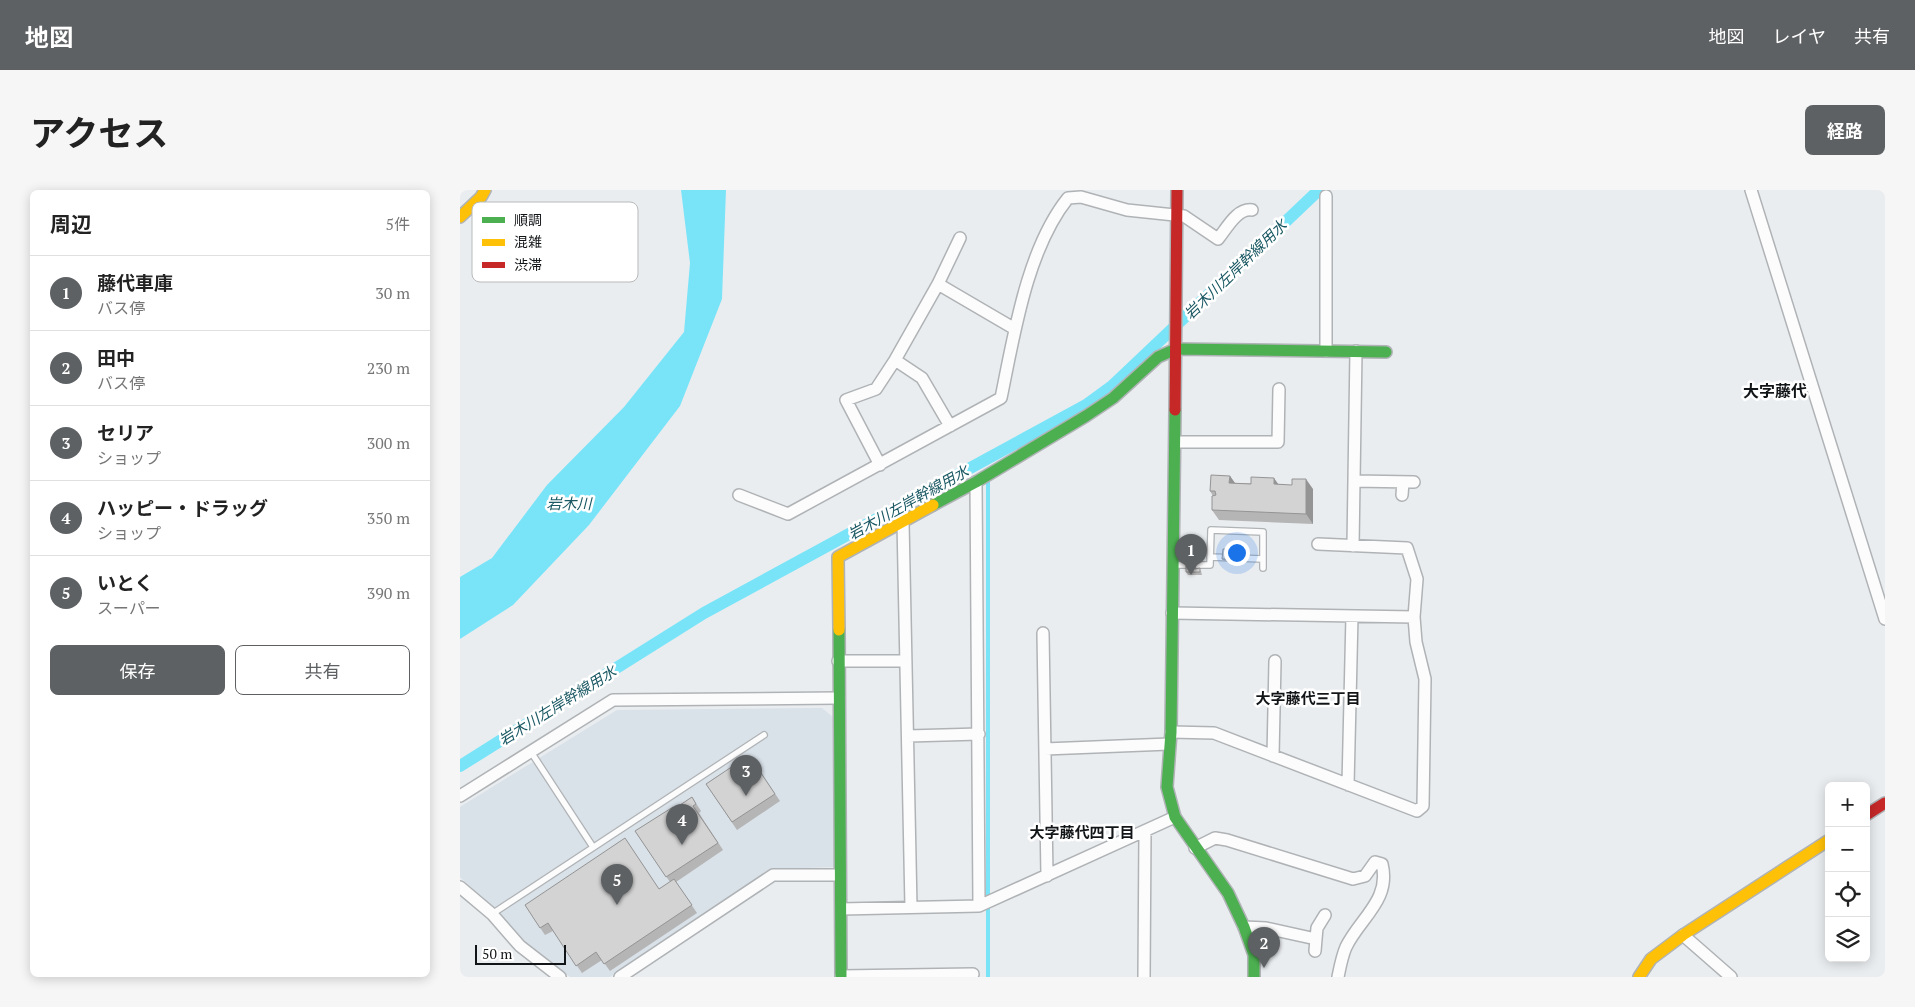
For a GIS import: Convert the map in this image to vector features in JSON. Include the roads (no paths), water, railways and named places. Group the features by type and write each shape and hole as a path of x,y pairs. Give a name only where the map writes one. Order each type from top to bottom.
{"street":[{"path":"476,202 485,190"},
{"path":"1177,190 1171,732 1168,787 1175,818 1228,893 1244,927 1254,955 1254,977"},
{"path":"1751,190 1885,619"},
{"path":"1326,196 1326,351"},
{"path":"739,495 788,514 1001,398 1015,329 1042,241 1056,213 1068,198 1081,197 1128,210 1184,216 1218,239 1240,212 1252,210"},
{"path":"460,217 472,206"},
{"path":"880,465 846,400 876,389 895,360 938,284 960,238"},
{"path":"938,284 1015,329"},
{"path":"974,974 841,977 838,557 976,482 1099,407 1113,398 1158,357 1176,349 1386,352"},
{"path":"1353,546 1356,351"},
{"path":"895,360 922,378 950,426"},
{"path":"1175,442 1278,442 1279,388"},
{"path":"1354,481 1409,482 1402,495"},
{"path":"976,482 979,734 986,904"},
{"path":"903,522 911,907"},
{"path":"1171,732 1214,733 1417,811 1423,806 1425,679 1416,642 1414,617 1417,579 1407,548 1318,544"},
{"path":"1172,613 1414,617"},
{"path":"1348,785 1352,616"},
{"path":"1044,633 1047,876"},
{"path":"838,660 906,660"},
{"path":"1273,756 1275,660"},
{"path":"460,796 613,700 838,698"},
{"path":"908,736 979,734"},
{"path":"1045,749 1169,744"},
{"path":"1870,813 1885,803"},
{"path":"841,909 986,904 1175,818"},
{"path":"1144,977 1145,831"},
{"path":"1196,848 1215,838 1227,840 1353,879 1364,876 1375,862 1382,864 1385,876 1377,904 1346,947 1338,977"},
{"path":"1639,977 1651,959 1684,935 1825,843"},
{"path":"620,977 773,875 834,875"},
{"path":"460,887 492,914 520,946 560,977"},
{"path":"1315,951 1318,928 1325,915"},
{"path":"1244,927 1266,928 1316,939"},
{"path":"1684,935 1730,977"}],"lane":[{"path":"1173,565 1210,565 1211,530 1263,532 1263,568"},
{"path":"1210,557 1263,559"},
{"path":"492,914 764,735"},
{"path":"531,752 593,847"}],"water":[{"name":"岩木川","path":"681,190 726,190 722,299 680,406 589,525 513,605 460,639 460,577 492,558 547,485 624,407 684,332 690,263"}],"waterway":[{"name":"岩木川左岸幹線用水","path":"460,766 704,613 1086,405 1112,386 1319,190"},
{"path":"988,478 988,977"}],"place":[{"name":"藤代車庫","path":"1191,575"},
{"name":"セリア","path":"746,796"},
{"name":"ハッピー・ドラッグ","path":"682,845"},
{"name":"いとく","path":"617,905"},
{"name":"田中","path":"1264,968"}],"district":[{"name":"大字藤代","path":"1775,391"},
{"name":"大字藤代三丁目","path":"1308,698"},
{"name":"大字藤代四丁目","path":"1082,832"}]}
